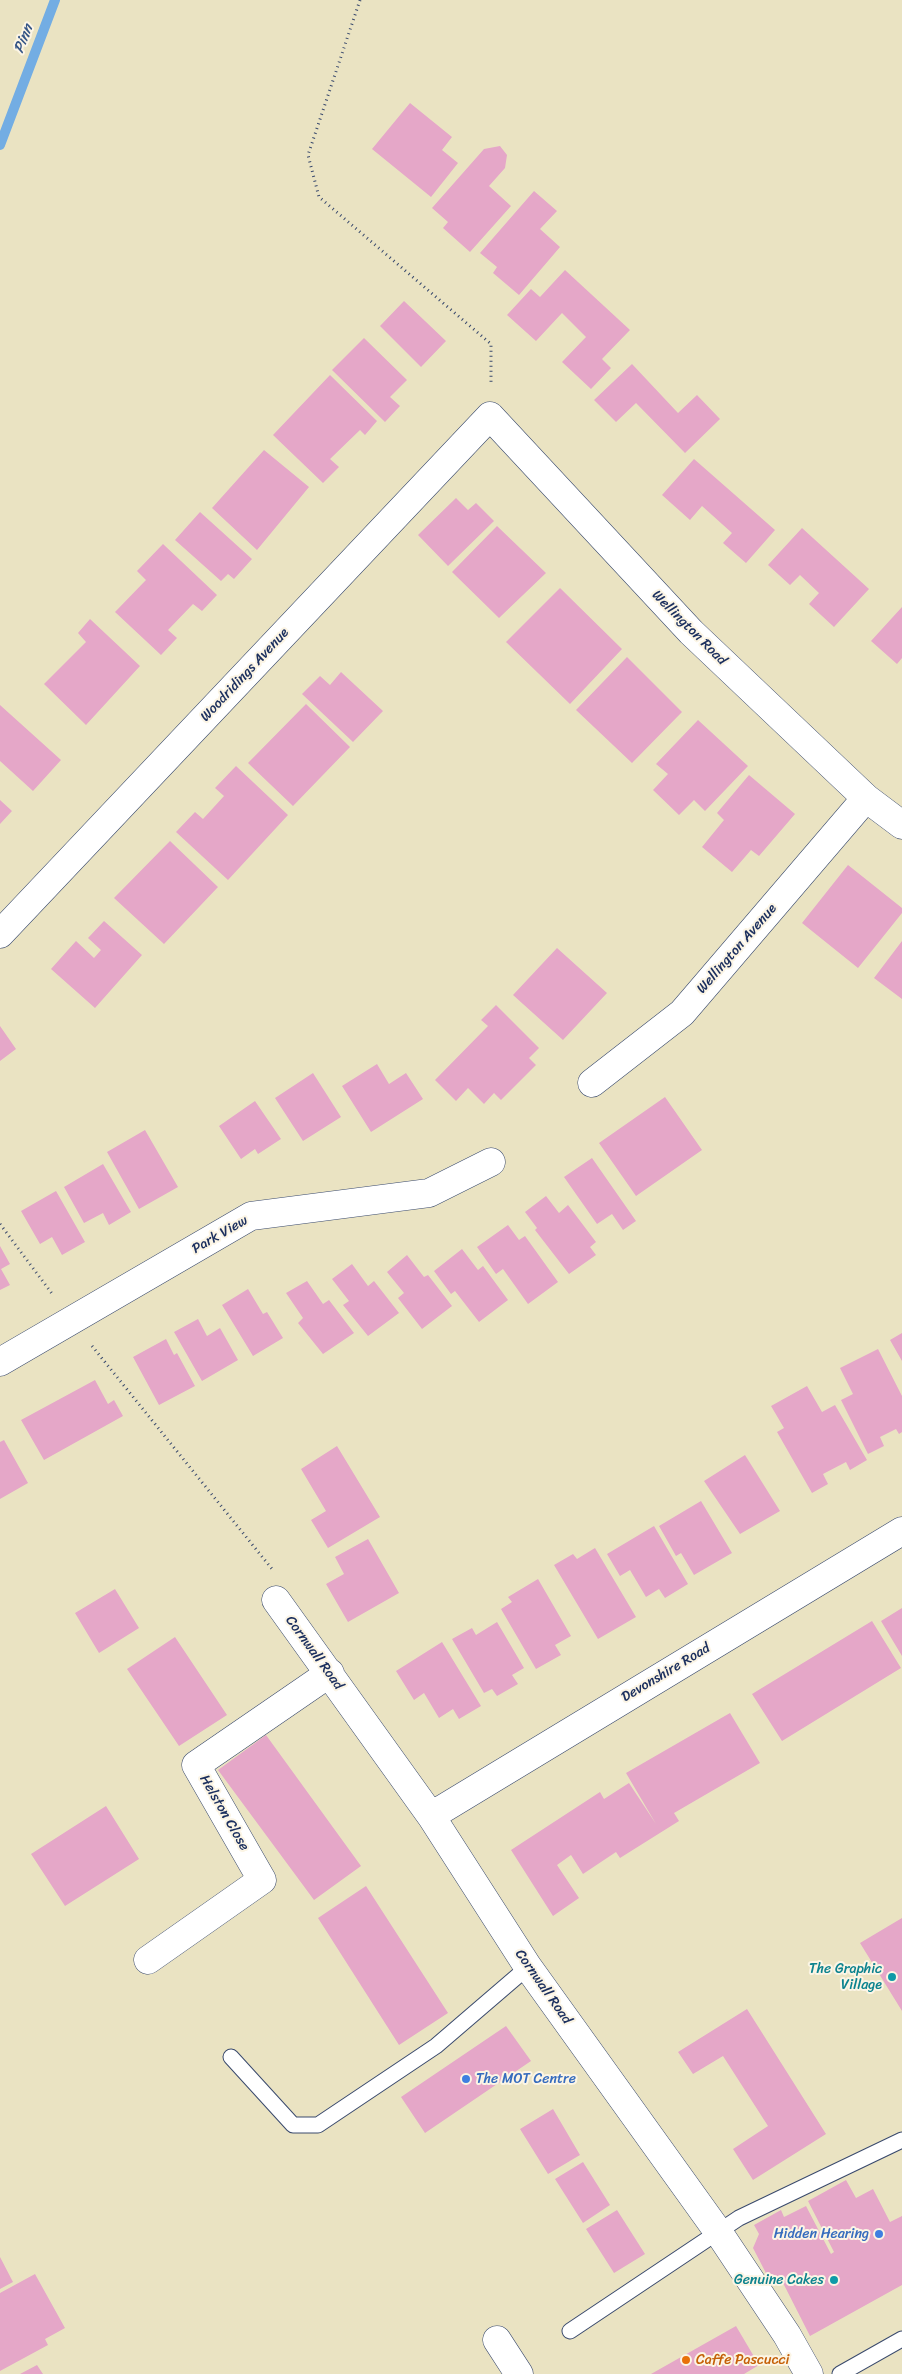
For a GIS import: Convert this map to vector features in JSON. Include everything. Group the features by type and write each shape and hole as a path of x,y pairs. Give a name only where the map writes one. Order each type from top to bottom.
{"street":[{"name":"Wellington Road","path":"490,416 691,632 866,798 902,825"},
{"name":"Woodridings Avenue","path":"0,934 490,416"},
{"name":"Wellington Avenue","path":"592,1083 682,1013 866,798"},
{"name":"Park View","path":"0,1362 251,1216 429,1193 491,1162"},
{"name":"Devonshire Road","path":"431,1816 902,1531"},
{"name":"Cornwall Road","path":"276,1600 431,1816 528,1967 719,2233 787,2336 809,2374"},
{"name":"Helston Close","path":"148,1960 262,1880 196,1765 330,1674"},
{"path":"497,2340 519,2374"}],"lane":[{"path":"230,2057 293,2125 318,2125 436,2046 528,1967"},
{"path":"570,2331 739,2218 902,2140"},
{"path":"840,2374 902,2338"}],"path":[{"path":"360,0 308,155 319,197 491,344 490,416"},
{"path":"0,1224 72,1321 279,1578 276,1600"}],"building":[{"path":"410,103 452,137 442,150 458,163 431,197 372,149"},
{"path":"500,146 507,155 505,168 489,186 511,206 470,252 443,228 448,222 432,208 484,149"},
{"path":"534,191 557,211 540,229 560,247 519,295 493,273 497,267 480,253"},
{"path":"565,270 630,330 602,359 611,368 591,389 562,362 586,337 562,313 536,341 507,315 531,289 540,297"},
{"path":"404,301 446,341 421,367 380,326"},
{"path":"364,338 407,380 390,397 400,406 385,422 332,370"},
{"path":"632,364 678,413 697,395 720,419 685,453 636,403 616,422 594,400"},
{"path":"330,375 377,421 365,435 360,430 330,459 339,467 323,483 273,435"},
{"path":"264,450 309,487 257,550 212,508"},
{"path":"694,459 775,530 746,563 723,543 732,533 702,506 690,520 662,495"},
{"path":"456,498 468,510 476,503 494,521 448,566 418,535"},
{"path":"200,512 252,559 234,579 228,574 221,581 175,540"},
{"path":"497,526 546,573 499,618 452,572"},
{"path":"802,528 869,589 834,627 809,604 819,593 800,575 790,585 768,565"},
{"path":"163,544 217,595 202,611 193,604 168,630 177,638 161,655 115,612 146,580 137,571"},
{"path":"560,588 622,649 570,704 506,642"},
{"path":"902,607 902,658 897,664 871,641"},
{"path":"90,619 140,666 86,725 44,684 86,642 78,633"},
{"path":"627,657 682,712 632,763 576,710"},
{"path":"341,672 383,711 353,742 302,694 320,676 330,685"},
{"path":"306,704 350,747 293,806 248,763"},
{"path":"0,705 61,760 33,791 0,761"},
{"path":"698,720 748,766 705,811 694,800 679,815 653,790 668,774 656,764"},
{"path":"236,766 288,815 228,880 176,832 195,812 203,819 224,796 215,788"},
{"path":"749,775 795,814 759,856 751,850 732,872 702,847 724,820 717,813"},
{"path":"0,800 12,811 0,824"},
{"path":"170,841 218,887 164,944 114,898"},
{"path":"848,865 902,908 902,913 858,968 802,923"},
{"path":"104,921 142,955 95,1008 51,969 76,941 94,958 101,950 88,938"},
{"path":"902,941 902,999 874,978"},
{"path":"557,948 607,993 563,1040 513,995"},
{"path":"496,1005 539,1048 529,1058 536,1065 501,1100 494,1093 484,1104 468,1088 456,1101 435,1080 488,1026 481,1020"},
{"path":"0,1026 16,1049 0,1061"},
{"path":"377,1064 389,1084 406,1073 423,1099 371,1132 342,1086"},
{"path":"313,1073 341,1117 303,1141 275,1098"},
{"path":"665,1097 702,1150 636,1196 599,1143"},
{"path":"255,1101 281,1139 258,1154 255,1149 241,1159 219,1126"},
{"path":"145,1130 178,1187 139,1209 107,1152"},
{"path":"592,1158 636,1221 623,1230 612,1214 597,1224 564,1177"},
{"path":"103,1164 131,1212 109,1225 103,1213 84,1223 64,1187"},
{"path":"56,1191 85,1242 62,1255 52,1237 40,1244 21,1211"},
{"path":"546,1196 559,1213 568,1205 596,1242 590,1247 596,1255 569,1274 535,1230 537,1228 525,1212"},
{"path":"508,1225 519,1240 525,1236 558,1282 528,1304 503,1269 496,1274 477,1247"},
{"path":"0,1246 10,1264 1,1269 10,1285 0,1290"},
{"path":"462,1249 478,1270 483,1266 508,1300 479,1322 455,1291 451,1294 434,1271"},
{"path":"407,1255 424,1277 428,1275 452,1306 422,1329 398,1298 404,1293 387,1272"},
{"path":"352,1264 368,1286 374,1281 399,1313 368,1336 343,1305 349,1301 332,1279"},
{"path":"307,1281 323,1304 329,1300 354,1333 323,1354 298,1323 303,1318 286,1293"},
{"path":"248,1289 263,1314 267,1312 283,1338 253,1356 222,1305"},
{"path":"198,1319 207,1336 220,1328 238,1360 202,1381 174,1332"},
{"path":"902,1333 902,1361 890,1340"},
{"path":"166,1339 174,1355 177,1353 195,1386 159,1405 133,1357"},
{"path":"878,1349 902,1396 902,1432 899,1434 896,1429 880,1437 884,1446 868,1454 841,1400 853,1394 840,1368"},
{"path":"95,1380 108,1404 114,1400 123,1416 44,1460 21,1420"},
{"path":"807,1386 822,1412 835,1405 867,1460 850,1470 846,1462 823,1474 828,1484 812,1493 777,1432 784,1428 771,1406"},
{"path":"4,1440 28,1483 0,1499 0,1442"},
{"path":"337,1446 380,1517 328,1548 311,1520 326,1511 301,1469"},
{"path":"745,1455 780,1511 740,1534 704,1481"},
{"path":"701,1501 732,1553 694,1575 681,1553 676,1556 659,1526"},
{"path":"654,1526 688,1584 665,1598 659,1589 646,1597 630,1570 620,1576 607,1554"},
{"path":"368,1539 399,1593 348,1622 326,1584 344,1574 335,1557"},
{"path":"595,1548 636,1617 598,1639 554,1565 573,1554 577,1559"},
{"path":"538,1579 571,1636 555,1645 561,1655 536,1669 501,1609 512,1602 508,1597"},
{"path":"115,1589 139,1628 99,1653 75,1613"},
{"path":"902,1608 902,1656 881,1621"},
{"path":"872,1621 901,1668 782,1741 752,1694"},
{"path":"497,1622 524,1668 512,1675 518,1684 497,1696 492,1689 484,1693 452,1639 472,1628 476,1635"},
{"path":"175,1637 227,1715 179,1746 127,1669"},
{"path":"442,1642 481,1706 459,1719 453,1709 439,1718 424,1693 414,1700 396,1671"},
{"path":"730,1713 760,1763 674,1813 679,1821 620,1858 616,1852 583,1874 571,1855 557,1865 579,1898 553,1916 511,1850 600,1792 604,1799 629,1783 656,1824 626,1773"},
{"path":"266,1735 361,1866 314,1900 218,1770"},
{"path":"106,1806 139,1859 65,1906 31,1854"},
{"path":"366,1886 448,2013 399,2045 318,1918"},
{"name":"The Graphic Village","path":"902,1918 902,2011 860,1943"},
{"path":"747,2009 826,2134 753,2180 733,2149 768,2126 723,2056 693,2074 678,2052"},
{"name":"The MOT Centre","path":"506,2026 531,2061 425,2133 401,2097"},
{"path":"553,2109 580,2155 548,2174 520,2129"},
{"path":"583,2162 610,2205 583,2223 555,2179"},
{"path":"846,2180 856,2198 873,2189 890,2222 902,2216 902,2285 810,2336 781,2279 768,2277 753,2248 759,2234 754,2225 781,2210 784,2217 806,2206 831,2254 834,2252 808,2201"},
{"path":"617,2210 645,2254 614,2273 586,2229"},
{"path":"0,2257 13,2282 0,2289"},
{"path":"35,2274 65,2328 45,2339 48,2345 0,2371 0,2293"},
{"path":"736,2326 759,2365 744,2374 651,2374"},
{"path":"37,2365 43,2374 20,2374"}],"waterway":[{"name":"Pinn","path":"0,145 55,0"}],"place":[{"name":"The Graphic Village","path":"892,1977"},
{"name":"The MOT Centre","path":"466,2079"},
{"name":"Hidden Hearing","path":"879,2234"},
{"name":"Genuine Cakes","path":"834,2280"},
{"name":"Caffe Pascucci","path":"686,2360"}]}
